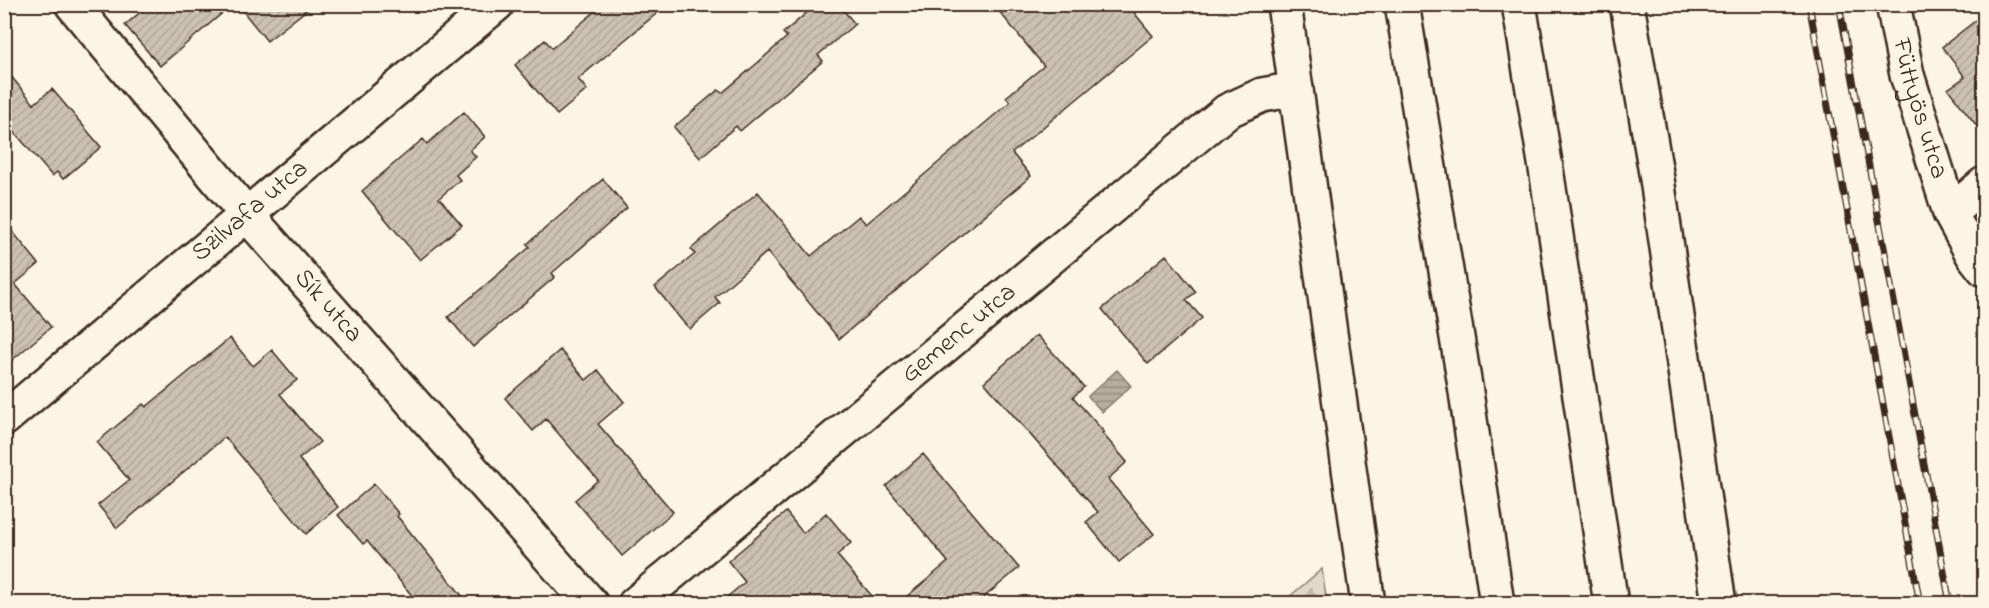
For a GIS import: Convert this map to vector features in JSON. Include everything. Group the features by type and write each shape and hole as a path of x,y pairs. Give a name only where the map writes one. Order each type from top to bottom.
{"main road":[{"name":"Sík utca","path":"72,4 248,215 591,603"},
{"name":"Szilvafa utca","path":"4,419 497,4"},
{"path":"1284,4 1368,603"},
{"path":"1402,4 1466,392 1497,603"},
{"path":"1519,4 1556,233 1611,603"},
{"path":"1627,4 1657,179 1719,603"},
{"name":"Füttyös utca","path":"1893,4 1907,75 1950,213 1973,255 1984,269"},
{"name":"Gemenc utca","path":"635,603 1227,111 1262,95 1296,89"},
{"path":"1950,213 1984,184"}],"green space":[{"path":"1322,569 1327,603 1282,603"}],"shaded area":[{"path":"1117,370 1131,386 1102,412 1088,396"}],"building":[{"path":"150,4 233,4 160,66 125,25"},
{"path":"237,4 314,4 267,41"},
{"path":"604,4 668,4 578,79 587,90 557,115 515,65 545,40 552,48"},
{"path":"817,4 838,4 855,24 818,55 823,61 740,131 736,126 700,158 674,127 718,90 722,93 754,66 787,37 783,33"},
{"path":"993,4 1127,4 1153,36 1012,153 1031,176 839,339 767,252 715,297 720,303 690,329 655,287 695,254 691,249 758,192 811,256 859,216 866,224 1010,102 1006,97 1044,66"},
{"path":"1984,14 1984,135 1948,89 1965,77 1942,47"},
{"path":"4,68 34,104 52,89 101,147 63,179 57,172 52,176 4,120"},
{"path":"464,112 485,137 470,150 476,157 456,175 460,180 439,198 462,225 420,260 362,191 423,139 427,144"},
{"path":"603,179 627,208 552,273 555,277 473,347 448,317 530,247 527,244"},
{"path":"4,221 39,264 15,284 51,327 4,367"},
{"path":"1166,255 1196,292 1186,300 1202,318 1148,364 1102,309"},
{"path":"1037,335 1084,387 1073,397 1127,462 1108,479 1154,534 1119,562 1086,522 1098,512 984,382"},
{"path":"230,338 253,366 272,350 297,380 280,394 320,442 299,459 338,507 306,534 225,437 117,528 98,505 129,480 97,442 143,404 146,407"},
{"path":"560,350 586,380 598,370 624,402 598,424 673,512 622,556 575,500 598,480 546,419 533,431 505,398"},
{"path":"923,454 1019,568 977,603 899,603 948,562 886,486"},
{"path":"374,484 468,603 418,603 367,541 363,544 338,515"},
{"path":"786,512 803,533 826,513 851,543 837,555 878,603 720,603 745,582 728,561"}],"railway":[{"path":"1809,4 1920,604"},
{"path":"1839,4 1950,604"}]}
